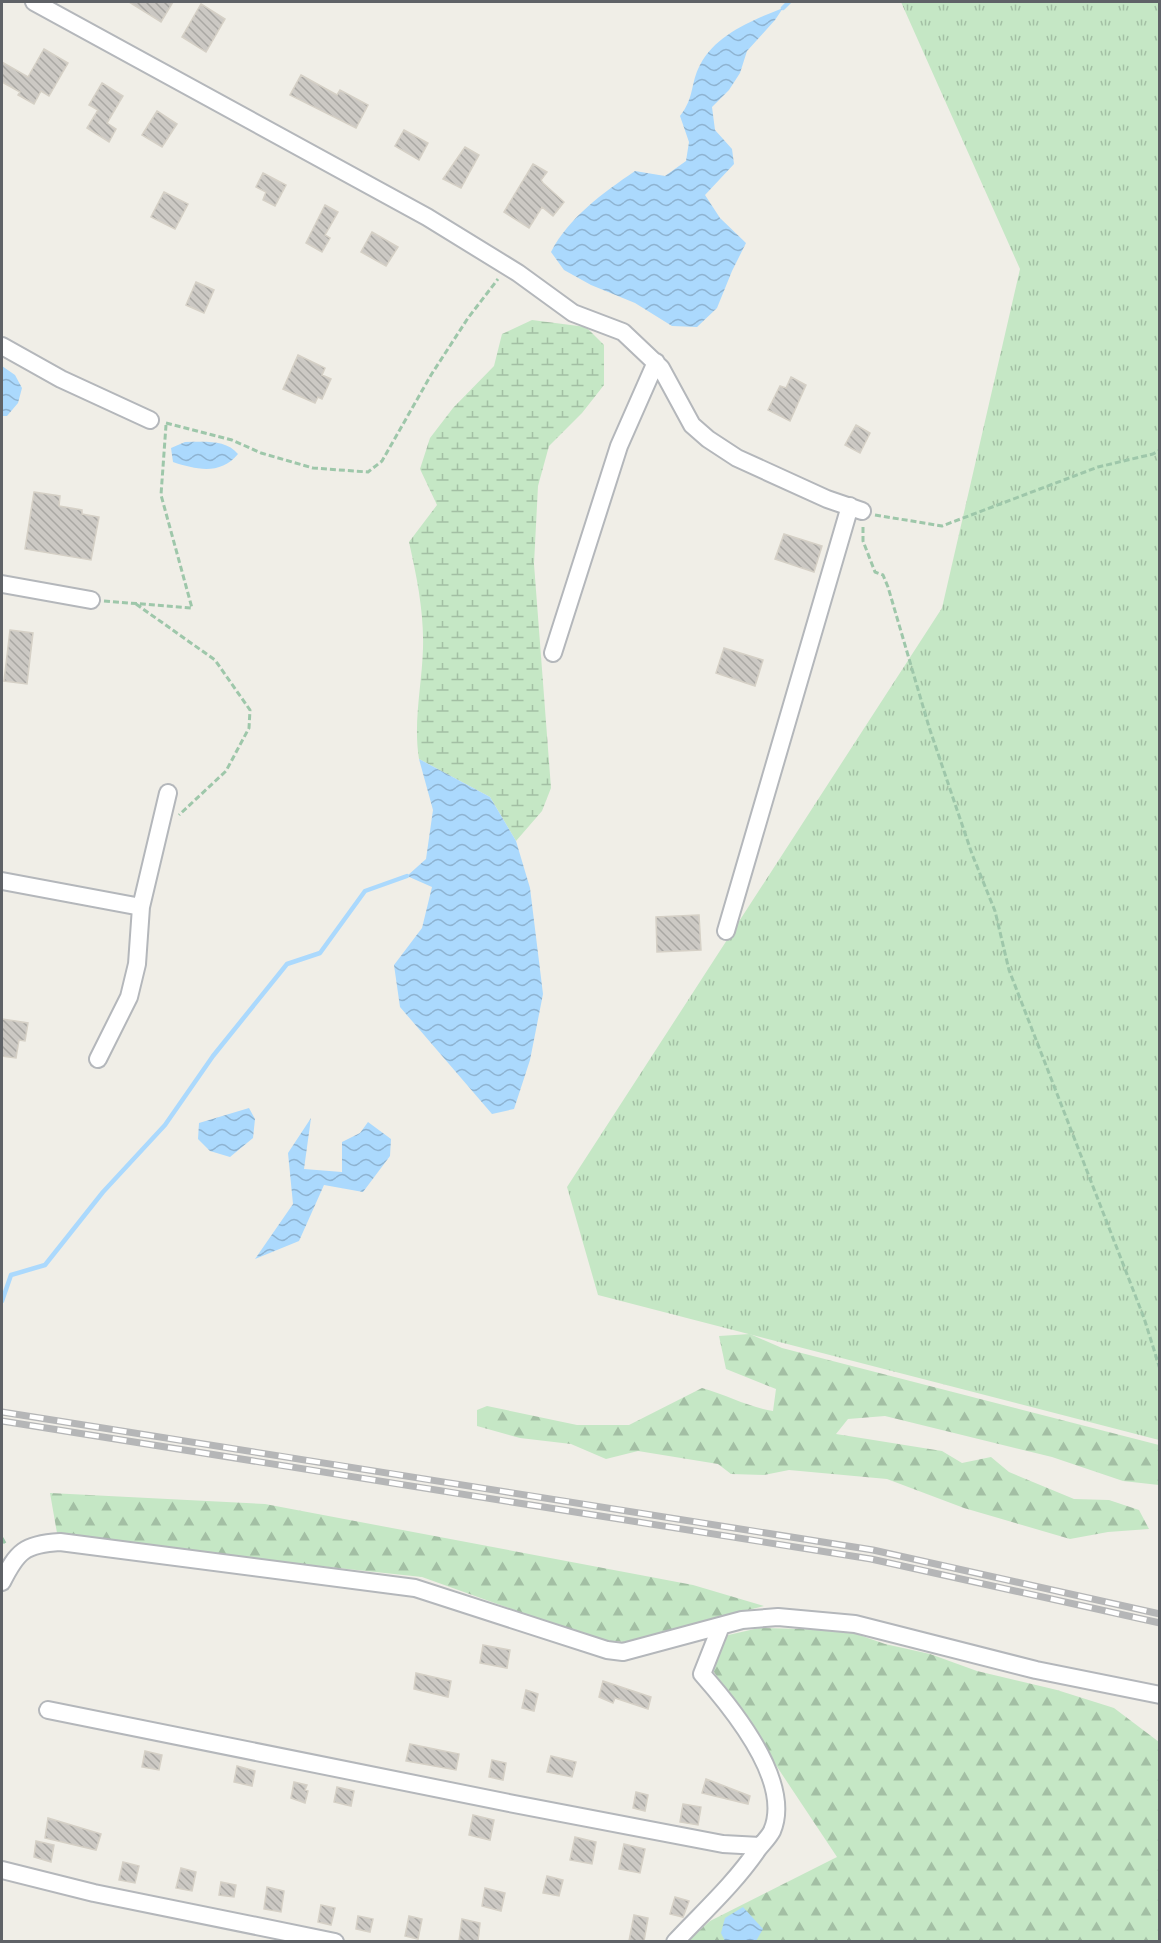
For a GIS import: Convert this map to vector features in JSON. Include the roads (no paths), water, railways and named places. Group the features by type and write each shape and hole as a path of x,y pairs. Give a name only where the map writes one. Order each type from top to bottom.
{"street":[{"path":"34,2 427,217 506,266 573,314 623,332 656,362 692,424 708,439 737,458 860,510 726,931"},
{"path":"2,346 61,379 158,421"},
{"path":"553,653 619,446 656,362"},
{"path":"2,584 91,600"},
{"path":"98,1059 129,997 137,964 141,907 168,793"},
{"path":"2,881 141,907"},
{"path":"2,1582 14,1559 27,1547 60,1542 415,1588 607,1650 623,1652 742,1620 778,1617 855,1624 1036,1670 1160,1695"},
{"path":"675,1941 736,1881 772,1830 775,1797 767,1767 724,1699 702,1674 721,1626"},
{"path":"48,1710 723,1844 760,1846"},
{"path":"2,1870 94,1893 335,1941"}],"water":[{"path":"783,8 747,51 740,73 729,90 712,107 715,130 732,149 734,164 705,195 720,218 746,243 717,308 697,327 672,326 635,303 591,285 564,270 551,252 567,228 588,207 635,171 665,176 686,161 689,142 680,116 688,103 697,72 707,54 736,29"},
{"path":"2,366 15,375 22,388 18,403 7,416 2,416"},
{"path":"185,442 221,444 238,454 224,465 208,469 173,462 171,448"},
{"path":"419,759 490,797 516,841 530,888 543,994 530,1060 514,1109 492,1114 400,1007 394,965 422,928 432,887 407,876 426,859 433,810"},
{"path":"249,1108 255,1119 253,1138 230,1157 210,1151 198,1139 199,1123"},
{"path":"311,1118 304,1169 342,1172 342,1142 360,1133 368,1122 391,1139 390,1156 363,1192 324,1185 299,1241 255,1259 293,1204 288,1153"},
{"path":"743,1907 763,1929 756,1941 725,1941 721,1933 725,1918"}],"waterway":[{"path":"783,8 789,2"},
{"path":"2,1301 11,1275 45,1265 103,1192 165,1125 213,1056 287,964 320,953 365,891 407,876"}],"railway":[{"path":"2,1412 873,1550 1160,1614"},
{"path":"2,1421 871,1559 1160,1623"}]}
